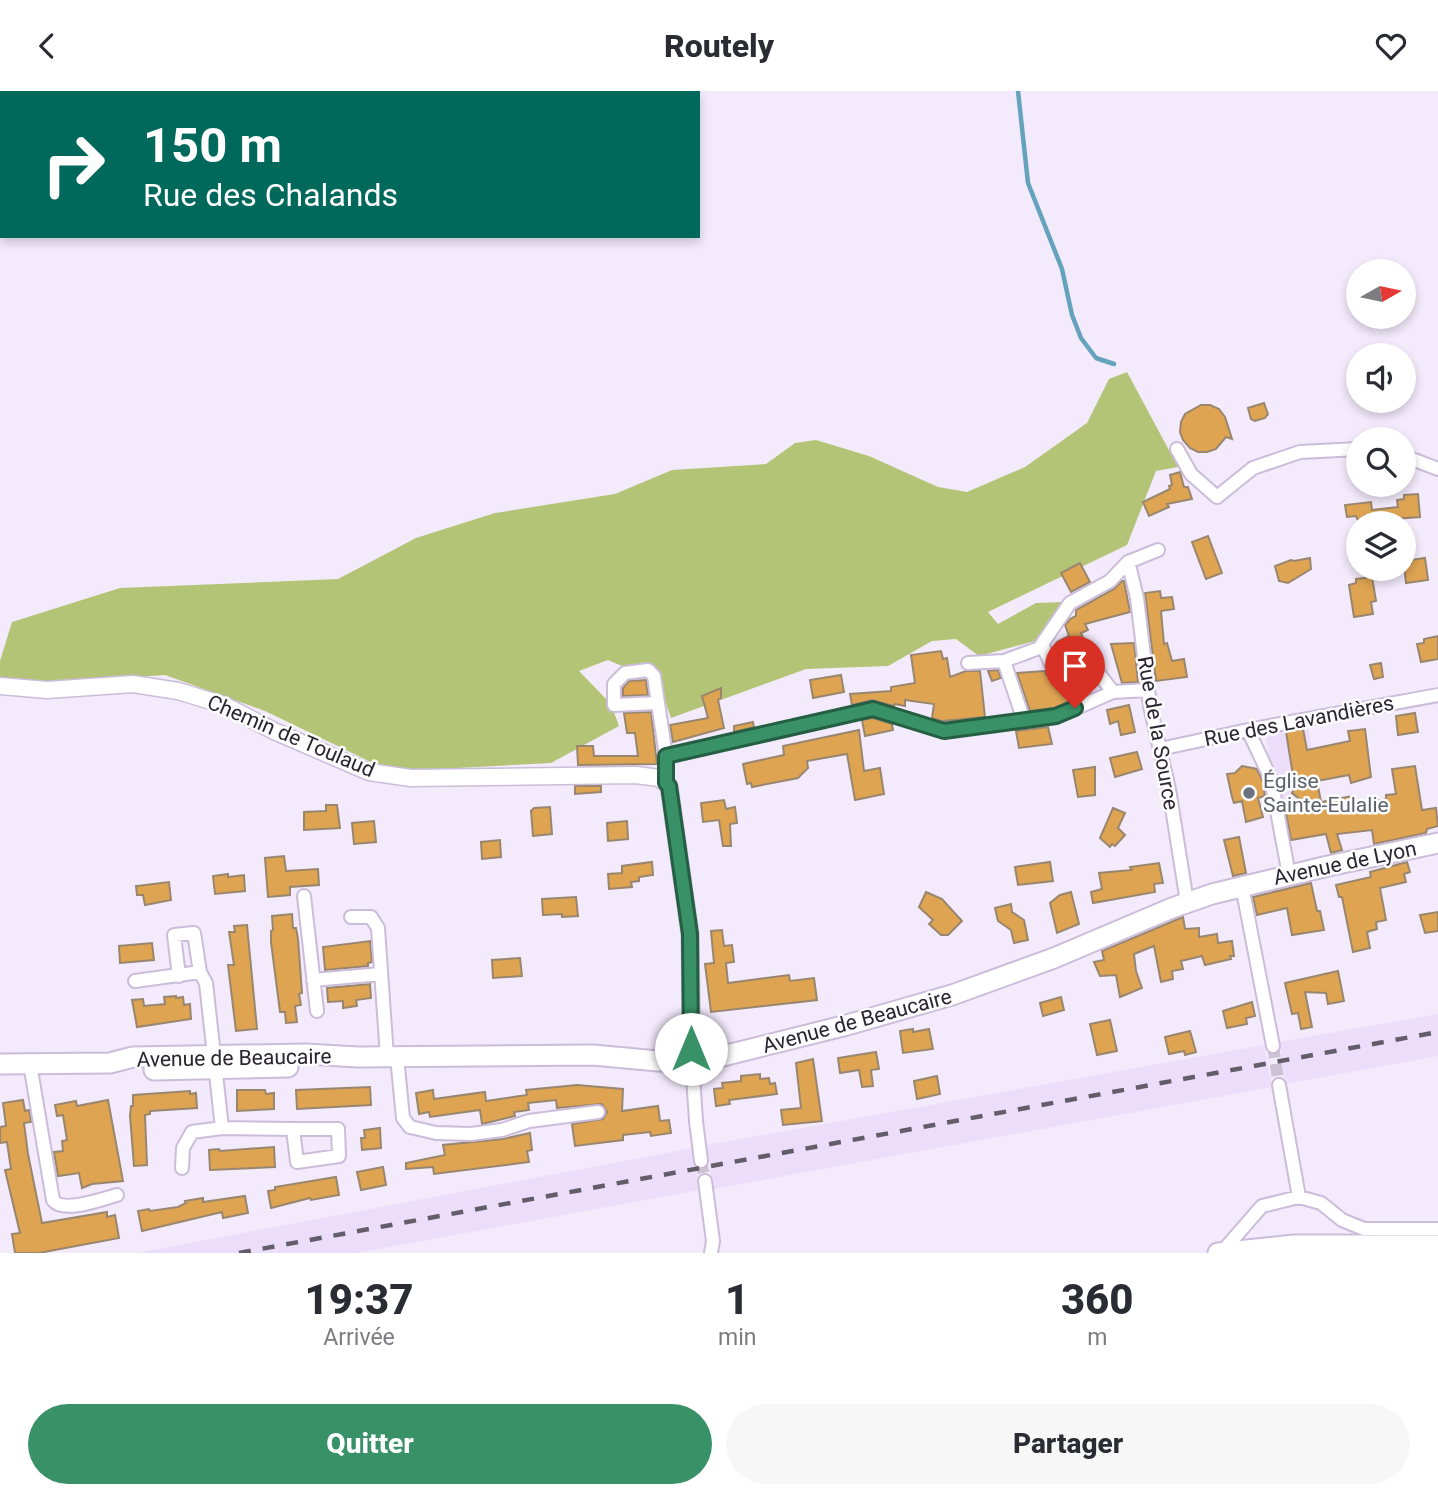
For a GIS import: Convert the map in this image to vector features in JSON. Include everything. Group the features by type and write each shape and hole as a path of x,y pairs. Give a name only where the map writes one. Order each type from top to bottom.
{"main road":[{"name":"Avenue de Lyon","path":"1247,885 1438,843"},
{"name":"Avenue de Beaucaire","path":"0,1064 110,1063 134,1070 213,1062 299,1066 358,1057 593,1055 692,1061 719,1057 847,1025 952,995 1054,958 1187,902 1247,885"},
{"path":"1220,1253 1304,1244 1438,1245"}],"street":[{"path":"1177,449 1191,474 1217,497 1253,468 1300,452 1346,450"},
{"path":"1416,461 1438,469"},
{"path":"968,663 1004,661 1039,649 1070,603 1110,581 1128,562 1158,550"},
{"name":"Rue de la Source","path":"1126,565 1130,569 1137,598 1148,690 1169,789 1187,902"},
{"path":"1042,644 1051,664 1093,666 1113,692"},
{"path":"1004,661 1024,721"},
{"name":"Chemin de Toulaud","path":"0,686 47,690 133,684 178,691 223,705 274,731 369,772 411,778 635,775 659,778 666,783"},
{"path":"666,756 873,709 944,731 1056,716 1113,692 1148,690"},
{"name":"Rue des Lavandières","path":"1160,749 1438,695"},
{"path":"658,703 666,756 666,783 669,786 690,934 692,1061 701,1161"},
{"path":"1248,730 1270,779 1289,875"},
{"path":"1247,885 1273,1046"},
{"path":"304,896 317,1011"},
{"path":"351,917 371,917 378,928 392,1057 403,1118 410,1127 436,1133 471,1134 502,1130 529,1121 598,1112"},
{"path":"179,976 174,935 194,933 200,972 205,983 222,1128"},
{"path":"135,981 200,972"},
{"path":"313,980 381,974"},
{"path":"30,1063 55,1204 65,1207 117,1195"},
{"path":"1279,1085 1299,1198"},
{"path":"182,1168 183,1148 192,1132 222,1128 293,1129"},
{"path":"705,1181 713,1241 711,1253"},
{"path":"1220,1253 1262,1206 1299,1198 1321,1203 1342,1220 1364,1229 1438,1229"}],"shaded area":[{"path":"1307,722 1324,822 1315,823 1316,836 1285,841 1264,729"},
{"path":"1438,1014 1438,1056 1285,1084 1279,1042"},
{"path":"1264,1045 1272,1087 713,1189 707,1145"},
{"path":"693,1148 699,1190 357,1253 137,1253"}],"green space":[{"path":"1127,372 1178,467 1156,471 1127,545 988,612 998,624 1036,603 1064,602 1035,641 979,656 956,639 932,641 888,666 806,669 671,718 653,666 622,666 608,660 579,671 611,704 619,726 551,763 420,770 377,765 265,711 165,675 57,683 0,678 0,661 12,622 120,588 338,579 416,538 495,513 615,494 672,470 766,464 795,443 816,440 869,456 938,487 967,492 1025,467 1087,423 1109,379"}],"building":[{"path":"1264,403 1268,414 1265,418 1255,421 1251,419 1248,408"},
{"path":"1201,405 1219,409 1225,417 1232,439 1226,437 1216,449 1207,452 1190,448 1180,432 1185,414"},
{"path":"1180,472 1184,487 1188,487 1192,499 1167,504 1169,507 1149,516 1143,502 1170,489 1170,475"},
{"path":"1416,494 1420,517 1416,517 1416,511 1346,511 1345,505 1371,502 1372,510 1398,507 1397,500 1416,497"},
{"path":"1208,536 1222,573 1206,579 1192,542"},
{"path":"1310,558 1311,569 1288,583 1279,581 1275,566 1291,560"},
{"path":"1425,558 1428,580 1406,583 1416,581 1416,559"},
{"path":"1080,563 1090,582 1071,592 1061,573"},
{"path":"1122,581 1130,612 1085,624 1088,630 1081,633 1086,645 1061,655 1056,653 1053,648 1057,642 1069,636 1065,625 1076,616 1076,610 1114,589"},
{"path":"1373,581 1376,601 1371,602 1373,614 1354,617 1349,585"},
{"path":"1160,591 1161,598 1172,597 1174,609 1161,611 1164,644 1167,643 1172,661 1184,659 1187,677 1156,681 1145,593"},
{"path":"1438,636 1438,659 1421,662 1417,644 1424,643 1424,639"},
{"path":"1134,643 1138,682 1122,683 1111,644"},
{"path":"941,651 943,659 947,658 950,677 966,671 980,671 985,717 942,721 932,718 934,704 905,700 905,706 872,700 852,705 850,694 891,691 891,687 915,683 911,655"},
{"path":"1381,663 1383,677 1374,679 1370,665"},
{"path":"998,670 1001,678 992,681 988,671"},
{"path":"1045,671 1046,675 1077,674 1079,684 1083,683 1087,694 1054,708 1030,711 1017,673"},
{"path":"841,675 844,692 813,698 810,680"},
{"path":"646,680 648,695 623,696 623,688 629,681"},
{"path":"721,688 721,698 718,700 724,728 673,742 670,725 708,718 702,696"},
{"path":"1129,705 1135,732 1121,735 1118,721 1110,724 1107,710"},
{"path":"651,712 657,764 578,765 577,746 593,746 594,756 638,756 635,733 627,733 624,713"},
{"path":"1415,713 1418,732 1398,735 1396,716"},
{"path":"873,718 892,724 893,730 865,736 862,720"},
{"path":"753,722 754,727 734,732 734,726"},
{"path":"1048,727 1052,744 1019,748 1016,731"},
{"path":"1303,729 1307,750 1350,741 1348,731 1365,729 1371,777 1351,783 1349,775 1317,781 1321,802 1353,796 1355,805 1386,799 1386,795 1396,794 1392,769 1415,766 1422,810 1436,808 1438,826 1427,829 1426,833 1374,844 1372,830 1337,834 1342,850 1331,853 1326,834 1291,840 1286,813 1312,809 1292,793 1295,788 1286,732"},
{"path":"859,730 864,771 880,768 884,794 855,800 847,754 807,761 808,768 798,778 752,787 751,783 747,784 743,764 784,755 783,746"},
{"path":"1137,752 1142,769 1115,777 1110,758"},
{"name":"Église Sainte-Eulalie","path":"1242,766 1257,769 1265,796 1258,798 1263,817 1246,822 1242,801 1234,803 1227,774 1235,773"},
{"path":"1095,767 1095,795 1078,797 1073,770"},
{"path":"575,786 601,786 601,792 575,794"},
{"path":"724,800 726,809 735,807 737,823 730,824 731,846 723,846 719,820 703,822 701,803"},
{"path":"326,805 337,805 340,828 304,830 304,812 326,811"},
{"path":"550,807 552,834 533,836 531,811 534,808"},
{"path":"1113,808 1125,813 1118,828 1125,835 1115,846 1112,844 1110,847 1100,838"},
{"path":"374,821 376,842 354,844 352,823"},
{"path":"627,821 628,839 608,841 607,823"},
{"path":"1239,837 1246,873 1233,876 1224,840"},
{"path":"500,840 501,857 482,859 481,842"},
{"path":"284,856 286,871 318,869 319,885 290,887 290,895 268,897 265,858"},
{"path":"652,862 653,875 639,877 639,881 631,882 632,887 609,889 608,874 622,873 622,866"},
{"path":"1050,862 1053,881 1018,885 1015,867"},
{"path":"1407,862 1410,872 1404,874 1406,882 1380,888 1386,920 1376,922 1377,929 1367,932 1370,948 1353,952 1342,897 1339,897 1336,885 1371,877 1370,872"},
{"path":"1159,863 1163,883 1154,884 1155,892 1093,903 1091,892 1102,889 1099,873 1132,870 1130,867"},
{"path":"228,874 228,877 244,875 245,891 215,894 213,876"},
{"path":"169,882 171,900 145,905 143,895 137,895 136,886"},
{"path":"1311,883 1324,930 1292,935 1287,908 1257,915 1253,897"},
{"path":"926,892 942,899 962,921 948,935 941,935 929,924 933,920 919,907"},
{"path":"1071,892 1079,924 1057,933 1050,903 1060,895"},
{"path":"576,897 578,916 543,915 542,899"},
{"path":"1011,904 1012,912 1024,920 1028,940 1014,943 1011,930 998,921 995,908"},
{"path":"1438,912 1438,931 1425,933 1420,915"},
{"path":"292,914 293,928 296,928 298,939 302,993 299,994 301,1005 295,1006 297,1022 286,1023 285,1012 280,1012 271,931 272,916"},
{"path":"1183,917 1185,929 1199,928 1199,937 1217,934 1218,943 1232,941 1234,956 1205,965 1202,956 1181,961 1183,969 1172,971 1173,979 1161,982 1154,946 1134,954 1142,988 1120,997 1116,975 1100,976 1094,962 1104,960 1102,951"},
{"path":"247,925 257,1029 236,1031 228,965 234,965 229,932 235,932 234,926"},
{"path":"722,930 724,946 732,945 734,962 726,963 728,983 789,975 790,981 814,978 817,1000 711,1012 705,964 714,963 711,931"},
{"path":"370,941 372,962 368,963 368,966 325,970 323,947"},
{"path":"152,943 154,960 120,963 119,946"},
{"path":"520,958 522,976 493,978 492,960"},
{"path":"1338,971 1344,1001 1328,1004 1326,993 1305,992 1312,1027 1301,1029 1298,1013 1292,1014 1285,983"},
{"path":"370,984 371,998 356,1000 357,1006 343,1008 343,1001 328,1002 327,988"},
{"path":"164,997 183,997 184,1005 190,1004 191,1019 137,1027 132,1000 143,999 144,1006 165,1004"},
{"path":"1061,997 1064,1010 1043,1016 1040,1003"},
{"path":"1252,1002 1255,1016 1246,1018 1247,1024 1227,1028 1223,1011"},
{"path":"1110,1020 1117,1051 1097,1055 1090,1024"},
{"path":"913,1029 913,1032 929,1029 933,1049 903,1053 900,1031"},
{"path":"1190,1031 1196,1052 1185,1055 1184,1051 1169,1054 1165,1037"},
{"path":"876,1052 879,1069 871,1070 873,1086 862,1087 859,1070 840,1073 838,1058"},
{"path":"813,1059 822,1121 783,1125 781,1110 801,1108 796,1063"},
{"path":"760,1074 760,1079 769,1078 770,1084 775,1083 777,1094 729,1100 730,1104 716,1106 714,1089 723,1088 722,1083 741,1081 741,1076"},
{"path":"937,1076 940,1094 917,1099 914,1081"},
{"path":"577,1085 623,1089 622,1111 658,1106 660,1121 669,1120 671,1133 651,1136 650,1132 623,1135 623,1140 575,1146 572,1124 603,1119 607,1112 602,1104 557,1108 556,1100 528,1103 529,1110 514,1112 515,1116 482,1124 480,1110 430,1117 429,1112 419,1114 416,1093 433,1090 434,1099 485,1092 486,1101 527,1095 526,1090"},
{"path":"370,1087 371,1105 297,1109 296,1090"},
{"path":"237,1090 265,1090 266,1094 274,1093 274,1109 237,1111"},
{"path":"190,1091 190,1094 196,1093 197,1108 150,1111 150,1114 145,1115 147,1165 134,1166 130,1116 133,1095"},
{"path":"23,1100 25,1111 29,1110 31,1122 24,1123 42,1223 107,1212 107,1217 115,1215 119,1238 39,1253 15,1253 12,1234 20,1233 5,1170 11,1169 7,1142 0,1143 0,1127 6,1126 3,1103"},
{"path":"108,1100 123,1181 92,1184 82,1188 79,1173 58,1176 54,1152 63,1151 62,1141 67,1140 63,1115 57,1116 55,1105 76,1101 77,1106"},
{"path":"380,1128 381,1148 362,1150 361,1138 365,1138 364,1130"},
{"path":"530,1133 532,1150 527,1151 529,1162 434,1174 433,1167 406,1169 406,1163 445,1155 443,1145 503,1139"},
{"path":"274,1147 275,1167 210,1170 209,1150"},
{"path":"383,1167 386,1185 361,1190 357,1172"},
{"path":"336,1177 339,1195 310,1198 271,1208 268,1191 275,1190 275,1187"},
{"path":"245,1196 248,1213 223,1218 222,1212 142,1231 138,1211 178,1207 186,1203 185,1201 203,1198 203,1202"}],"waterway":[{"path":"1018,91 1028,183 1062,269 1072,315 1081,338 1096,358 1114,364"}],"tunnel":[{"path":"1273,1046 1279,1085"},
{"path":"701,1161 705,1181"}],"railway":[{"path":"239,1253 1438,1032"}],"place":[{"name":"Église Sainte-Eulalie","path":"1249,793"}],"route":[{"path":"691,1049 690,934 669,786 666,783 666,756 804,727 873,709 944,731 1056,716 1075,708"}]}
